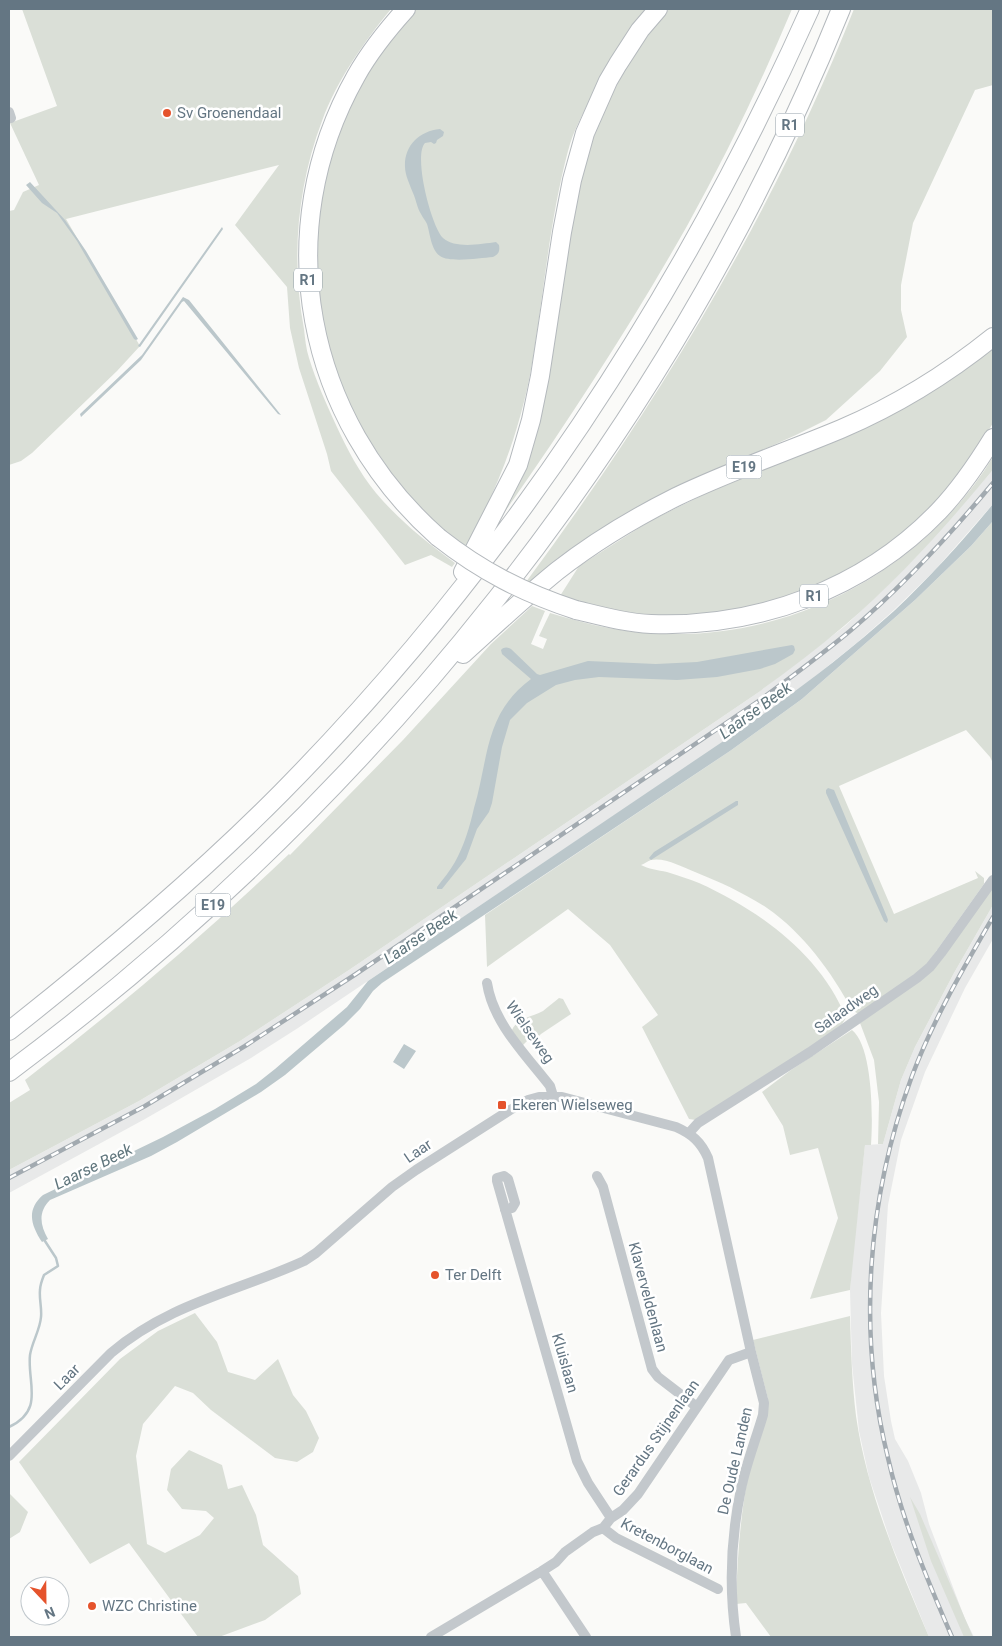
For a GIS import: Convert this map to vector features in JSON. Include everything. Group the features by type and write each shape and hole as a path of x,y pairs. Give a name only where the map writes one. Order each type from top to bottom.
{"highway":[{"name":"R1","path":"406,9 375,46 356,75 330,133 320,164 313,197 308,241 309,283 313,320 322,358 333,391 364,451 391,489 420,521 464,557 506,582 552,602 576,610 626,621 650,624 707,622 746,617 776,609 818,594 862,572 896,549 926,524 954,494 993,438"},
{"name":"E19","path":"440,616 518,465 532,420 562,232 572,180 585,133 614,70 640,30 658,9"},
{"name":"R1","path":"702,225 752,131 810,9"},
{"name":"R1","path":"733,239 788,130 841,9"},
{"name":"E19","path":"9,1031 121,940 243,830 338,733 440,616 501,539 596,404 649,319 702,225"},
{"name":"E19","path":"9,1072 116,988 215,902 309,812 418,694 503,591 605,450 672,345 733,239"},
{"name":"E19","path":"418,694 556,572 602,538 701,485 842,428 881,409 938,377 993,337"}],"street":[{"name":"Salaadweg","path":"689,1133 698,1124 810,1052 917,978 942,953 993,880"},
{"name":"Wielseweg","path":"487,983 495,1011 550,1086 553,1096"},
{"name":"Laar","path":"9,1456 111,1353 127,1340 148,1326 200,1301 304,1262 392,1187 438,1155 528,1100 539,1097 562,1097 676,1127 689,1133 700,1143 708,1158 751,1352"},
{"name":"Klaverveldenlaan","path":"597,1176 603,1187 652,1369 658,1378 697,1407"},
{"name":"Kluislaan","path":"505,1210 577,1461 588,1483 610,1518"},
{"name":"Gerardus Stijnenlaan","path":"431,1637 542,1571 593,1532 603,1528 610,1518 623,1510 638,1494 729,1360 751,1352"},
{"name":"De Oude Landen","path":"736,1637 732,1597 734,1535 741,1489 763,1415 764,1403 751,1352"},
{"name":"Kretenborglaan","path":"603,1528 616,1538 718,1589"},
{"path":"542,1571 586,1637"}],"shaded area":[{"path":"22,9 391,9 361,48 343,76 328,106 314,146 302,198 299,224 297,250 300,303 308,355 321,392 344,443 376,493 413,530 455,563 452,567 431,555 405,565 331,471 299,368 290,328 287,287 235,225 279,165 66,219 140,346 117,371 32,453 21,461 9,465 9,211 14,210 23,192 39,185 10,123 57,106"},
{"path":"413,9 646,9 623,40 604,73 575,130 570,144 553,223 531,372 525,398 510,450 500,475 465,547 415,508 360,427 329,356 313,276 316,222 334,138 353,97 380,48"},
{"path":"669,9 792,9 716,173 687,226 599,372 504,513 528,448 541,403 551,358 570,227 587,156 620,79 651,32"},
{"path":"854,9 993,9 993,85 975,90 913,223 901,285 901,310 907,337 880,371 826,420 736,462 531,584 526,582 621,447 709,306 787,160 822,85"},
{"path":"440,129 444,132 443,136 434,144 431,142 425,143 421,161 425,191 433,220 443,238 454,244 468,245 496,242 499,245 499,251 493,257 465,260 445,258 437,253 433,246 427,224 418,209 407,177 405,159 410,146 419,136 432,130"},
{"path":"30,182 65,220 86,251 138,339 134,339 77,241 57,213 42,203 26,185"},
{"path":"222,227 223,229 140,347 138,346"},
{"path":"183,297 189,300 281,415 278,414 184,301 141,360 81,417 80,414 142,355"},
{"path":"993,349 993,423 976,451 938,500 893,542 842,574 782,600 707,615 641,616 579,604 580,601 560,596 579,566 650,521 707,493 848,435 927,394"},
{"path":"993,457 992,471 902,571 833,635 756,694 349,970 240,1041 139,1101 9,1170 9,1103 30,1090 25,1080 160,970 290,855 403,740 491,644 532,606 545,611 531,644 543,649 547,639 539,636 550,613 609,628 654,634 717,632 765,623 811,608 854,588 895,562 932,531 965,496"},
{"path":"993,470 993,504 935,570 859,641 768,712 251,1058 145,1119 9,1193 9,1170 139,1101 240,1041 349,970 756,694 845,626 878,595 918,555"},
{"path":"993,504 993,521 971,546 915,600 802,699 730,751 382,983 344,1025 285,1075 261,1092 151,1156 50,1200 44,1209 41,1219 48,1239 42,1242 33,1224 32,1212 34,1206 43,1195 163,1137 256,1084 347,1007 368,981 768,711 832,663 894,611 945,559"},
{"path":"993,521 993,763 966,730 839,786 894,914 978,878 975,871 984,878 984,884 925,967 860,1013 857,1013 852,1010 835,981 804,941 793,929 767,908 732,888 673,863 656,859 641,865 699,883 722,894 765,921 786,937 821,974 835,995 846,1018 842,1024 792,1060 696,1120 689,1119 642,1027 658,1015 610,945 568,909 487,967 485,915 730,751 802,699 915,600 971,546"},
{"path":"792,645 795,650 793,654 775,664 760,669 717,677 677,680 599,677 575,680 556,685 527,703 510,720 502,747 489,812 477,829 466,859 442,889 437,889 455,862 471,822 490,738 496,722 504,707 531,679 502,654 502,649 511,649 540,675 588,661 656,664 697,662"},
{"path":"828,788 834,790 887,917 887,923 884,921 826,793"},
{"path":"738,801 738,805 651,860 649,858 654,852"},
{"path":"993,887 993,905 915,1047 901,1080 883,1144 878,1144 879,1102 874,1060 860,1023 923,977"},
{"path":"993,905 993,939 965,988 925,1072 901,1140 888,1205 881,1313 884,1376 891,1421 895,1439 908,1461 921,1493 929,1524 965,1619 974,1637 929,1637 891,1543 869,1477 859,1431 852,1364 850,1290 852,1261 865,1145 883,1144 901,1080 915,1047"},
{"path":"559,998 563,999 571,1014 541,1034 531,1044 528,1040 522,1046 512,1030 514,1026 521,1020 543,1011"},
{"path":"852,1030 859,1039 868,1067 872,1118 871,1145 865,1145 850,1290 810,1299 838,1218 818,1148 790,1155 783,1126 762,1092 791,1070"},
{"path":"404,1044 416,1051 404,1069 393,1062"},
{"path":"195,1313 217,1342 228,1372 255,1380 278,1359 293,1395 306,1411 319,1438 313,1452 297,1462 275,1458 211,1410 193,1393 175,1386 143,1424 136,1456 147,1544 165,1553 200,1535 214,1518 206,1511 182,1509 167,1490 171,1469 189,1450 222,1465 228,1489 242,1485 256,1515 263,1545 298,1576 301,1594 265,1620 219,1637 198,1637 129,1543 90,1564 19,1462 120,1359 158,1331"},
{"path":"850,1316 856,1416 861,1445 885,1529 929,1637 771,1637 746,1603 736,1604 743,1508 753,1455 768,1406 768,1399 753,1340"},
{"path":"9,1493 28,1512 20,1532 9,1539"},
{"path":"910,1497 920,1514 973,1637 964,1637 931,1561"}],"waterway":[{"name":"Laarse Beek","path":"9,1427 27,1413 31,1404 30,1355 40,1322 40,1286 44,1275 58,1266 56,1258 43,1238"}],"railway":[{"path":"9,1178 145,1106 245,1046 356,974 760,700 870,614 960,522 993,483"},
{"path":"952,1637 908,1527 888,1458 878,1410 872,1362 870,1314 872,1266 876,1217 885,1169 897,1122 912,1076 939,1015 993,917"}],"place":[{"name":"Sv Groenendaal","path":"167,113"},
{"name":"Ekeren Wielseweg","path":"502,1105"},
{"name":"Ter Delft","path":"435,1275"},
{"name":"WZC Christine","path":"92,1606"}]}
